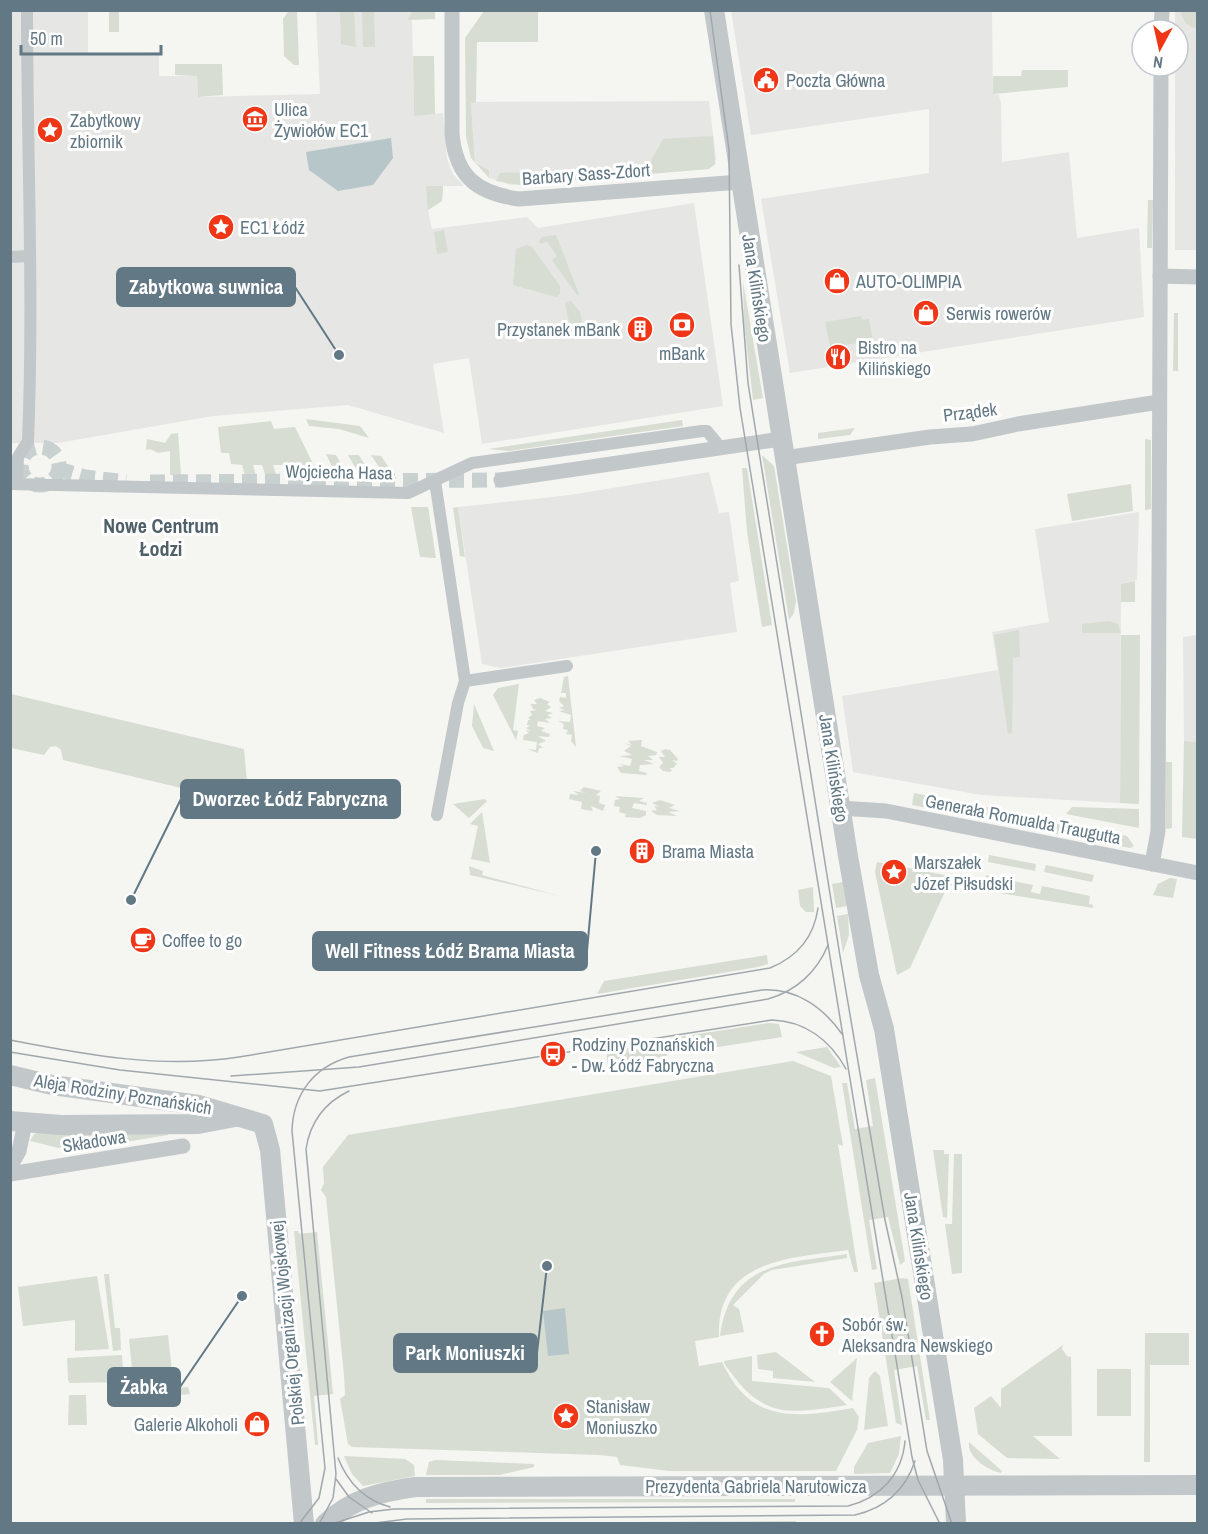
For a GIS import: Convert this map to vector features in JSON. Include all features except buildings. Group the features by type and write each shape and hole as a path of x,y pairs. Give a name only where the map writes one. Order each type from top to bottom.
{"street":[{"path":"14,484 18,457 28,441 32,324 29,256 27,10"},
{"name":"Barbary Sass-Zdort","path":"452,10 454,154 462,172 486,191 519,199 740,182"},
{"name":"Jana Kilińskiego","path":"714,10 840,808 869,975 885,1039 956,1485 956,1524"},
{"path":"1152,864 1158,831 1161,78"},
{"path":"10,257 29,256"},
{"path":"1160,276 1197,277"},
{"name":"Prządek","path":"782,448 972,434 1017,424 1159,402"},
{"name":"Wojciecha Hasa","path":"14,484 408,493 472,463 702,431 707,431 722,448"},
{"path":"501,480 722,448 782,448"},
{"path":"435,481 465,681 458,703 437,815"},
{"path":"465,681 567,666"},
{"name":"Generała Romualda Traugutta","path":"840,808 886,811 1197,873"},
{"name":"Aleja Rodziny Poznańskich","path":"10,1075 52,1085 220,1109 235,1117 263,1124"},
{"name":"Aleja Rodziny Poznańskich","path":"18,1122 198,1124 235,1117"},
{"path":"10,1167 19,1151 18,1122"},
{"name":"Polskiej Organizacji Wojskowej","path":"263,1124 270,1150 304,1524"},
{"name":"Składowa","path":"10,1174 183,1146"},
{"name":"Prezydenta Gabriela Narutowicza","path":"325,1524 354,1502 386,1492 415,1487 1197,1485"}],"shaded area":[{"name":"EC1 Łódź","path":"10,11 88,11 88,54 159,52 159,76 197,76 198,97 320,94 316,11 412,11 409,20 412,20 414,116 443,113 447,158 453,174 464,186 443,186 442,201 428,210 432,229 527,217 538,228 694,203 723,406 482,444 469,358 433,364 444,433 348,405 213,416 58,443 11,443"},
{"path":"109,11 119,11 119,32 109,32"},
{"path":"297,11 299,65 294,65 284,56 283,19 288,12"},
{"path":"340,11 354,11 356,47 341,44"},
{"path":"362,11 374,11 375,47 363,47"},
{"path":"412,11 435,11 435,19 408,20"},
{"path":"484,11 538,11 538,42 477,42 476,102 471,103 475,162 489,170 489,178 471,158 466,137 465,38"},
{"path":"731,11 992,11 993,94 999,95 1001,103 1002,162 1069,152 1077,238 1139,228 1144,317 790,373 761,199 929,173 929,109 751,135"},
{"path":"1175,11 1197,11 1197,250 1175,250 1175,78 1190,78 1190,18 1175,18"},
{"path":"1181,11 1197,11 1197,28 1190,26 1190,18 1183,17"},
{"path":"413,56 434,56 435,114 414,116"},
{"path":"175,64 222,64 223,95 198,97 197,76 175,75"},
{"path":"1022,70 1068,70 1068,87 993,94 993,76 1021,76"},
{"path":"709,101 716,158 715,164 709,169 511,185 489,178 489,170 475,161 471,102"},
{"path":"713,136 715,164 709,169 519,185 496,181 500,173 647,168 663,139"},
{"path":"391,138 393,158 373,185 338,191 309,170 306,152"},
{"path":"426,186 443,186 442,201 428,210"},
{"path":"1148,200 1153,200 1152,248 1147,248"},
{"path":"444,230 448,252 437,254 434,232"},
{"path":"556,235 579,294 577,295 552,260 557,256 547,241 541,244 539,241 542,237"},
{"path":"527,245 532,247 560,286 560,294 556,297 513,285 516,249"},
{"path":"743,282 763,398 753,400 744,324"},
{"path":"571,301 580,312 582,321 571,330 565,305 566,302"},
{"path":"1174,313 1178,313 1178,371 1173,371"},
{"path":"861,316 862,320 869,319 873,341 830,347 825,322"},
{"path":"306,419 360,426 369,438 339,429 309,426"},
{"path":"682,420 683,426 509,451 488,449"},
{"path":"271,421 274,429 295,427 320,478 310,478 304,465 295,465 299,478 288,477 284,465 273,465 277,477 266,477 262,465 253,465 256,476 245,476 242,465 231,464 229,453 221,453 218,427"},
{"path":"855,428 850,435 818,439 818,433"},
{"path":"178,433 181,475 170,475 170,451 158,453 150,449 146,450 147,439 165,443 171,434"},
{"path":"1145,439 1151,440 1151,509 1145,510"},
{"path":"326,454 336,455 349,479 338,479"},
{"path":"348,455 359,455 373,479 362,479"},
{"path":"371,455 381,456 397,479 387,479"},
{"path":"762,455 774,466 796,601 794,613 789,620"},
{"path":"742,468 747,468 772,625 762,627 747,532"},
{"path":"709,472 719,513 729,512 739,581 730,583 737,632 501,668 482,664 458,507 570,495"},
{"path":"1131,484 1133,511 1072,521 1067,494"},
{"path":"411,507 428,507 436,558 420,557"},
{"path":"458,507 465,557 460,556 453,508"},
{"path":"1139,512 1137,580 1121,584 1120,803 981,795 853,772 842,696 998,670 992,632 1049,622 1035,529"},
{"path":"1135,581 1135,602 1121,602 1121,584"},
{"path":"1110,621 1118,624 1121,633 1082,633 1082,624"},
{"path":"1019,630 1020,657 1013,658 1012,733 1008,734 994,635"},
{"path":"1121,635 1140,635 1139,804 1120,803"},
{"path":"1197,635 1197,742 1184,741 1183,637"},
{"path":"568,676 576,747 571,741 572,735 566,734 568,730 563,729 564,724 558,721 570,722 571,715 559,711 565,710 559,708 564,706 559,701 560,697 566,698 566,693 561,693 564,677"},
{"path":"519,684 513,730 518,731 516,740 493,695 498,688"},
{"path":"11,694 244,749 249,804 63,760 61,750 56,746 50,747 44,755 11,748"},
{"path":"540,698 550,702 547,704 551,707 545,711 553,713 547,715 552,718 545,719 550,723 538,721 537,726 545,728 541,731 550,734 549,737 538,736 546,741 538,744 543,748 539,748 538,753 527,749 536,750 537,742 523,740 524,735 529,733 526,730 531,731 526,728 530,726 527,725 528,720 531,720 528,718 532,715 530,711 537,710 533,709 531,704 537,704 534,700"},
{"path":"474,704 494,751 483,748 472,726"},
{"path":"642,740 641,746 657,752 656,755 648,756 653,760 644,760 654,764 640,765 639,771 647,773 646,775 621,773 617,767 625,766 617,763 630,766 632,759 619,756 632,755 624,751 631,746 623,743 632,745 628,741"},
{"path":"1184,741 1197,742 1197,839 1182,837"},
{"path":"670,750 678,759 677,761 672,760 677,764 669,768 672,770 670,772 663,771 659,767 663,763 659,757 665,757 661,751"},
{"path":"1166,762 1172,762 1172,828 1166,829"},
{"path":"584,787 601,791 596,795 600,796 599,803 605,805 603,811 591,806 593,811 581,809 582,802 569,799 570,794 579,795 573,791 586,793 580,791"},
{"path":"914,793 1011,812 1006,819 997,822 912,805"},
{"path":"615,796 644,798 639,801 647,805 634,803 632,808 646,811 646,815 640,818 625,817 626,814 619,812 620,807 614,806 615,800 620,799"},
{"path":"485,799 487,801 469,818 453,804"},
{"path":"660,800 675,805 669,808 680,811 668,812 677,816 657,815 651,811 657,810 654,806 660,807 652,803"},
{"path":"1072,807 1139,809 1139,828 1066,814"},
{"path":"482,812 490,863 471,859 478,826 470,824"},
{"path":"1024,814 1127,836 1134,846 1130,848 1032,829 1025,823"},
{"path":"989,855 1036,864 1035,871 988,862"},
{"path":"877,862 892,865 890,874 897,876 899,866 984,883 986,875 1033,885 1031,892 1040,894 1042,886 1090,896 1089,904 1093,905 1093,908 948,885 910,968 897,975 875,872"},
{"path":"1046,865 1094,875 1092,882 1044,872"},
{"path":"469,866 483,871 482,875 560,896 470,875"},
{"path":"1170,878 1177,879 1173,898 1153,895 1158,884"},
{"path":"843,882 847,906 836,908 832,884"},
{"path":"813,887 814,912 806,912 800,906 798,890"},
{"path":"848,914 849,935 843,953 837,916"},
{"path":"767,955 768,964 758,967 597,994 604,981"},
{"path":"769,1023 779,1024 782,1037 718,1047 666,1039"},
{"path":"827,1047 841,1067 834,1068 796,1052"},
{"path":"628,1048 667,1054 667,1056 608,1066 606,1049"},
{"path":"793,1061 831,1076 843,1146 838,1144 858,1272 854,1272 848,1250 781,1260 761,1267 743,1277 730,1292 721,1311 719,1337 695,1341 699,1366 722,1362 746,1397 761,1406 776,1412 793,1414 812,1414 853,1408 859,1417 857,1430 836,1471 669,1471 620,1465 617,1457 600,1455 352,1447 348,1444 340,1399 345,1395 344,1375 326,1197 321,1190 324,1183 323,1167 348,1135"},
{"path":"875,1078 905,1261 900,1265 888,1217 869,1220 877,1269 872,1270 842,1083 847,1083 855,1129 873,1126 866,1080"},
{"path":"40,1132 168,1132 168,1135 71,1151 30,1141 34,1134"},
{"path":"933,1150 944,1150 944,1154 949,1154 947,1218 943,1217"},
{"path":"954,1154 962,1154 962,1273 952,1274 945,1224 952,1224"},
{"path":"294,1231 298,1231 299,1234 317,1232 333,1394 314,1396 318,1445 315,1445"},
{"path":"847,1254 847,1258 772,1270 764,1274 733,1305 739,1309 744,1332 720,1336 726,1311 736,1293 749,1279 783,1264"},
{"path":"104,1274 109,1274 115,1328 120,1328 121,1350 113,1351"},
{"path":"97,1276 109,1349 75,1351 75,1320 23,1326 18,1287"},
{"path":"908,1279 930,1420 926,1420 917,1366 894,1370 902,1425 896,1423 874,1283"},
{"path":"565,1308 569,1354 548,1356 543,1311"},
{"path":"1145,1333 1189,1333 1189,1365 1150,1365 1150,1462 1144,1462"},
{"path":"168,1335 174,1388 188,1387 190,1394 171,1396 172,1407 136,1407 129,1339"},
{"path":"1063,1345 1062,1349 1067,1356 1071,1357 1072,1436 1033,1436 1060,1459 1007,1458 978,1434 974,1408 991,1396 1001,1408 1001,1389"},
{"path":"776,1352 815,1382 773,1378 773,1371 758,1369 757,1355"},
{"path":"122,1355 124,1382 70,1383 68,1380 67,1358"},
{"path":"752,1356 752,1381 829,1388 847,1405 791,1411 763,1403 737,1381 724,1363 724,1361"},
{"path":"857,1358 852,1401 830,1382"},
{"path":"1097,1369 1131,1369 1131,1416 1097,1416"},
{"path":"875,1371 880,1376 888,1426 864,1430 869,1378"},
{"path":"69,1395 86,1395 87,1425 68,1425"},
{"path":"901,1436 899,1454 890,1473 854,1474 854,1467 868,1443"},
{"path":"969,1442 1002,1471 1001,1473 979,1462 971,1453"},
{"path":"344,1456 405,1459 414,1465 415,1476 363,1486 352,1474"},
{"path":"435,1460 534,1464 534,1467 499,1475 426,1475 429,1462"},
{"path":"426,1499 795,1499 795,1502 426,1503"},
{"path":"796,1521 796,1524 448,1523"}],"tunnel":[{"path":"40,447 53,453 59,466 53,479 40,485 27,479 21,466 27,453 40,447"},
{"path":"58,469 85,477 126,482"},
{"path":"150,482 501,480"}],"tram line":[{"path":"710,10 729,150 731,324 740,408 912,1457 918,1480 940,1524"},
{"path":"739,265 748,383 840,956 885,1220 902,1297 927,1451 952,1524"},
{"path":"10,1040 124,1059 182,1062 239,1057 770,968 788,958 803,945 813,928 818,908"},
{"path":"231,1076 359,1067 768,999 788,991 812,972 828,945"},
{"path":"299,1524 319,1498 325,1468 292,1131 296,1105 301,1094 316,1075 325,1068 349,1057 762,990 786,992 808,1001 826,1015 842,1034"},
{"path":"10,1052 120,1070 320,1091 772,1020 806,1028 832,1049 846,1069"},
{"path":"319,1524 333,1498 336,1474 306,1149 315,1122 325,1108 349,1091"},
{"path":"332,1524 369,1512 394,1509 848,1506 870,1497 887,1483 899,1464 905,1441"},
{"path":"338,1458 358,1489 372,1500 390,1507"},
{"path":"367,1524 407,1519 855,1515 876,1508 892,1497 906,1481 915,1461"},
{"path":"336,1479 349,1497 372,1513"}],"place":[{"name":"Poczta Główna","path":"766,80"},
{"name":"Ulica Żywiołów EC1","path":"255,119"},
{"name":"Zabytkowy zbiornik","path":"50,130"},
{"name":"EC1 Łódź","path":"221,227"},
{"name":"AUTO-OLIMPIA","path":"837,281"},
{"name":"Serwis rowerów","path":"926,313"},
{"name":"mBank","path":"682,325"},
{"name":"Przystanek mBank","path":"640,329"},
{"name":"Zabytkowa suwnica","path":"339,355"},
{"name":"Bistro na Kilińskiego","path":"838,357"},
{"name":"Well Fitness Łódź Brama Miasta","path":"596,851"},
{"name":"Brama Miasta","path":"642,851"},
{"name":"Marszałek Józef Piłsudski","path":"894,872"},
{"name":"Dworzec Łódź Fabryczna","path":"131,900"},
{"name":"Coffee to go","path":"143,940"},
{"name":"Rodziny Poznańskich - Dw. Łódź Fabryczna","path":"553,1054"},
{"name":"Park Moniuszki","path":"547,1266"},
{"name":"Żabka","path":"242,1296"},
{"name":"Sobór św. Aleksandra Newskiego","path":"822,1334"},
{"name":"Stanisław Moniuszko","path":"566,1416"},
{"name":"Galerie Alkoholi","path":"257,1424"}],"district":[{"name":"Nowe Centrum Łodzi","path":"161,536"}]}
